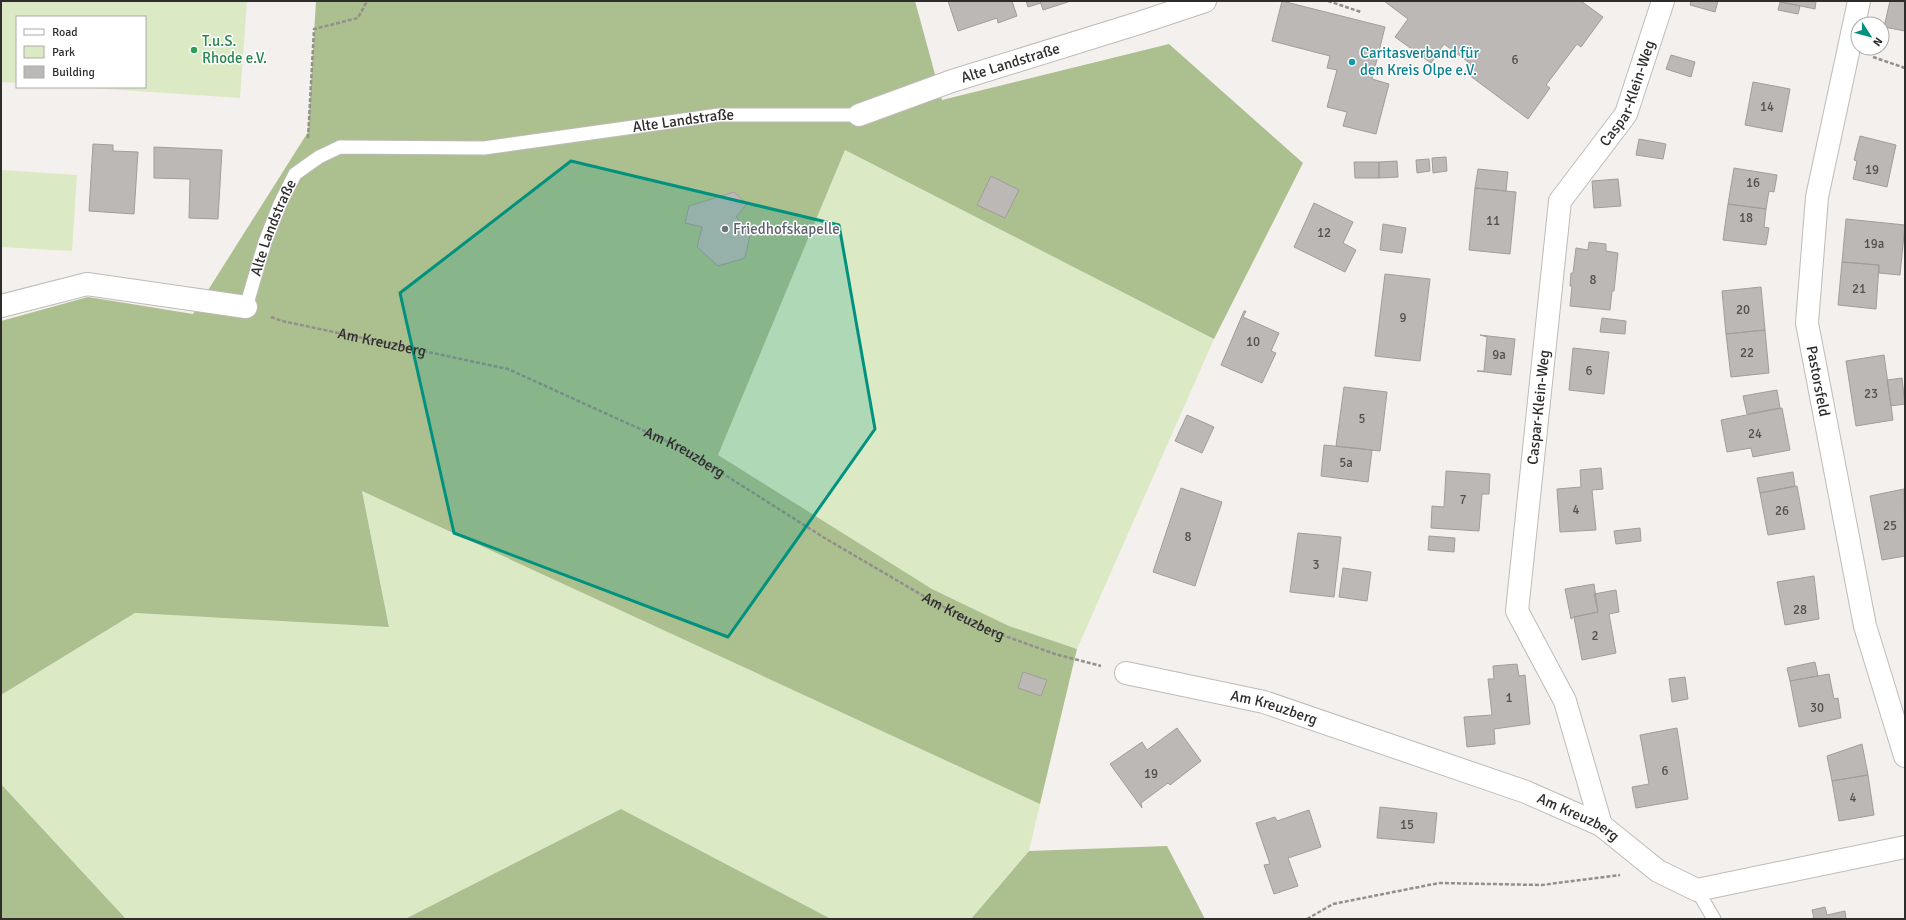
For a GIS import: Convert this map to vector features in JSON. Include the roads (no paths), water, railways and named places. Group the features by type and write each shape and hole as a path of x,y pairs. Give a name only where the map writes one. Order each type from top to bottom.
{"street":[{"name":"Alte Landstraße","path":"859,115 952,81 1205,1"},
{"name":"Caspar-Klein-Weg","path":"1601,825 1565,702 1517,611 1560,201 1626,114 1663,1"},
{"name":"Pastorsfeld","path":"1858,1 1817,197 1807,323 1865,626 1905,756"},
{"path":"1,306 88,284 246,307"},
{"name":"Am Kreuzberg","path":"1126,673 1264,702 1526,792 1601,825 1658,870 1697,890"},
{"path":"1697,890 1905,847"}],"lane":[{"name":"Alte Landstraße","path":"246,307 265,242 280,204 295,174 319,157 340,147 484,148 719,115 859,115"},
{"path":"1697,890 1714,919"}],"place":[{"name":"T.u.S. Rhode e.V.","path":"194,50"},
{"name":"Caritasverband für den Kreis Olpe e.V.","path":"1352,62"},
{"name":"Friedhofskapelle","path":"725,229"}]}
